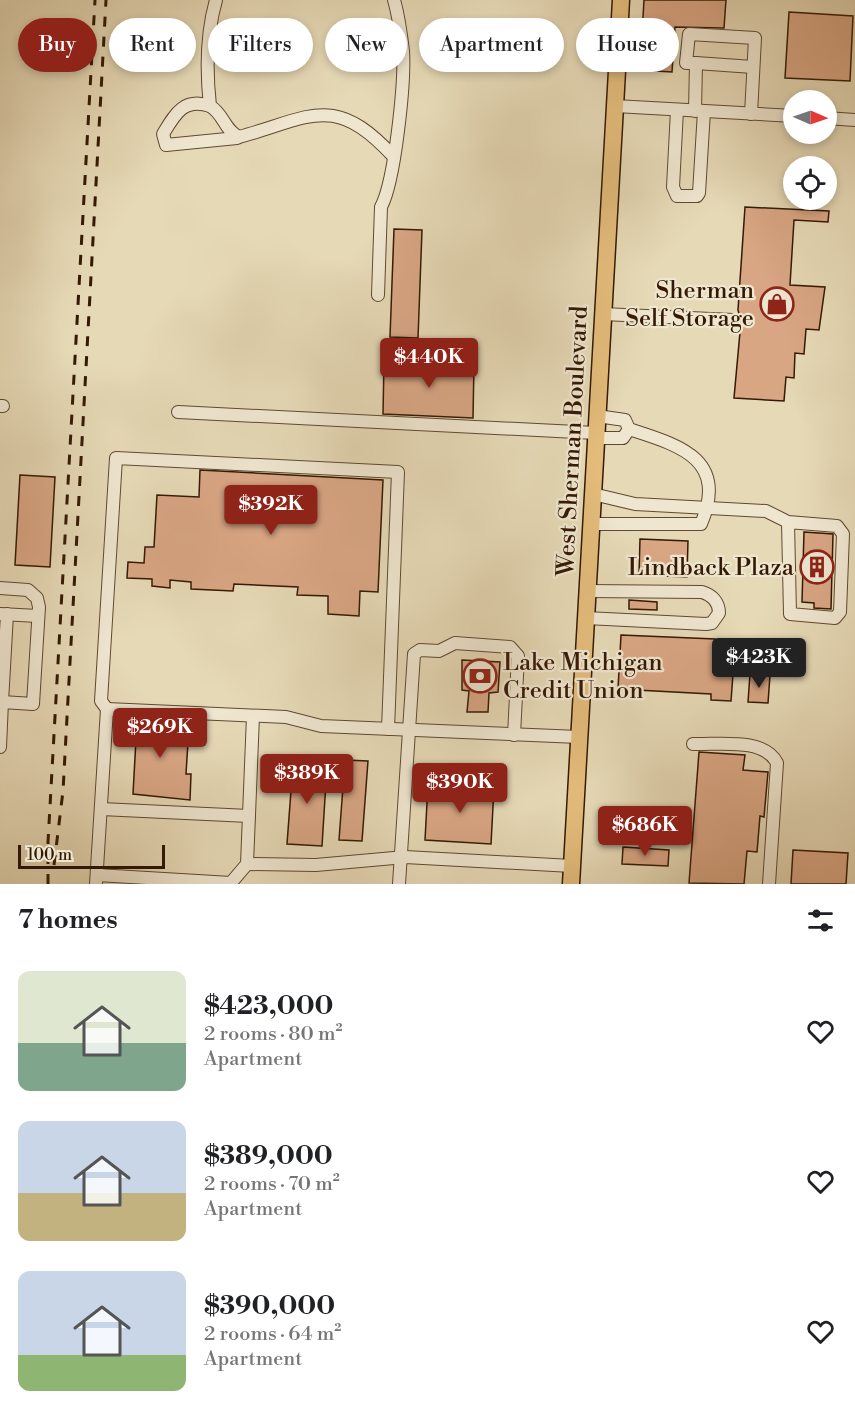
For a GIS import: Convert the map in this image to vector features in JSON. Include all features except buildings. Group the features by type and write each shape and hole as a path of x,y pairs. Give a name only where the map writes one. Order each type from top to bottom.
{"main road":[{"name":"West Sherman Boulevard","path":"571,884 621,0"}],"street":[{"path":"210,106 207,80 209,25 216,0"},
{"path":"378,295 381,207 386,199 394,157 403,53 394,0"},
{"path":"751,114 755,38 689,34 686,63 753,67"},
{"path":"677,110 673,187 676,196 697,196 699,193 699,111 696,63"},
{"path":"239,137 229,132 217,110 200,103 186,104 175,113 162,134 166,145 239,137 314,113 342,116 362,126 394,157"},
{"path":"615,106 783,115"},
{"path":"837,119 855,120"},
{"path":"603,314 733,320"},
{"path":"178,412 623,438 629,429"},
{"path":"591,524 701,524 706,507 706,477 695,457 670,442 629,429 625,420 597,416"},
{"path":"253,716 247,864 231,883 96,879 107,709 100,701 116,458 398,472 388,729"},
{"path":"593,494 635,504 766,511 788,522 824,524 841,529 840,612 836,618 790,614 788,522"},
{"path":"0,588 32,591 38,602 33,704 2,693"},
{"path":"586,618 706,624 712,623 719,613 717,602 712,596 702,592 588,591"},
{"path":"0,747 4,614 38,616"},
{"path":"399,884 414,654 420,650 439,651 454,643 510,647 516,651 518,656 514,735"},
{"path":"107,709 286,717 321,726 579,737"},
{"path":"693,744 760,747 772,753 777,762 769,884"},
{"path":"101,809 249,816"},
{"path":"247,864 316,865 401,857 572,866"}],"railway":[{"path":"48,884 48,842 95,0"},
{"path":"54,865 63,791 106,0"}],"place":[{"name":"Sherman Self Storage","path":"777,304"},
{"name":"Lindback Plaza","path":"817,567"},
{"name":"Lake Michigan Credit Union","path":"480,676"}]}
